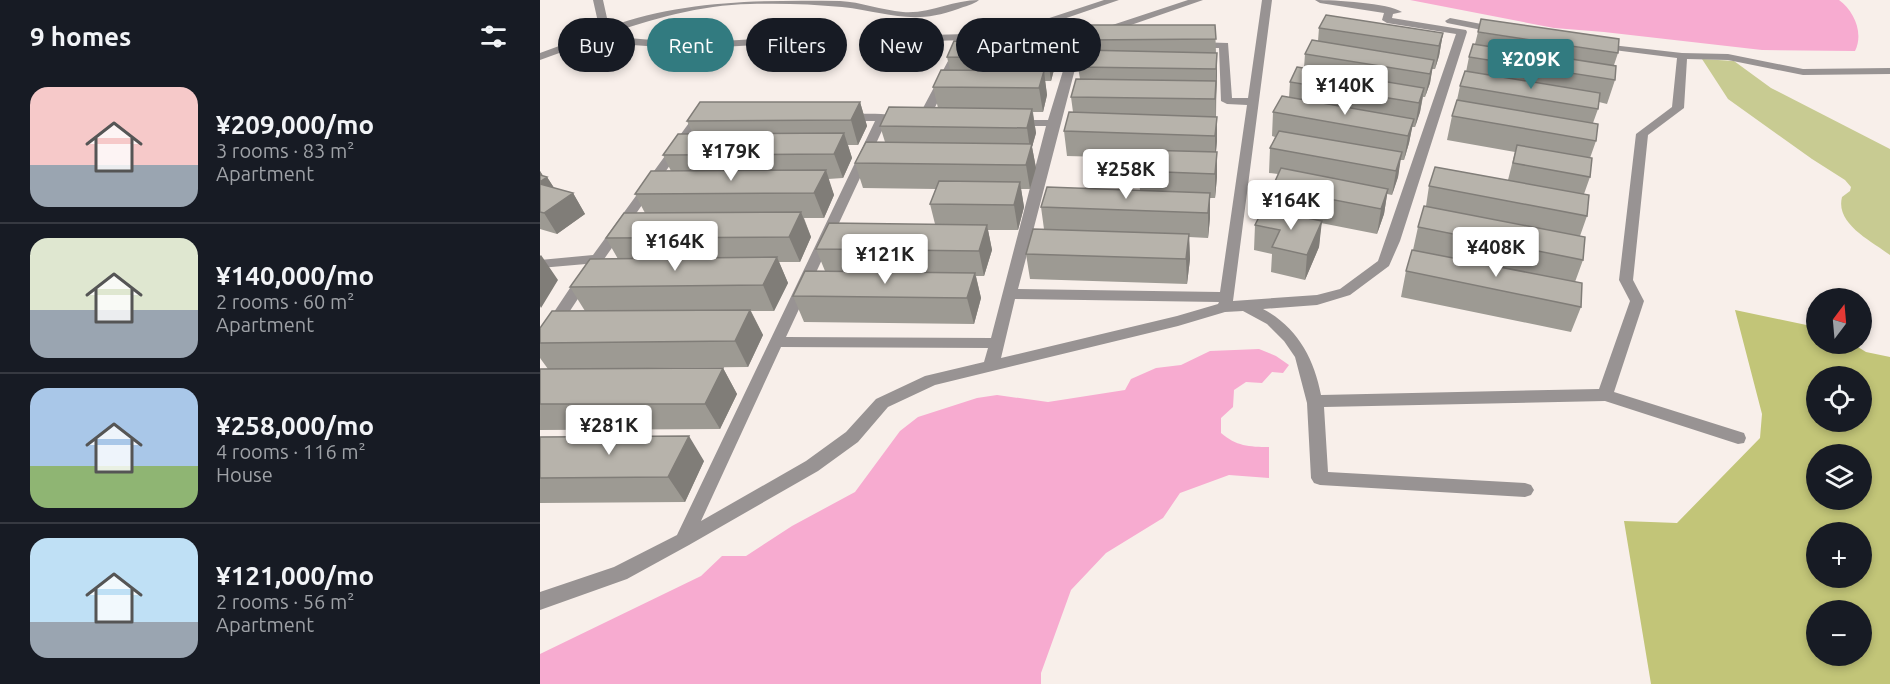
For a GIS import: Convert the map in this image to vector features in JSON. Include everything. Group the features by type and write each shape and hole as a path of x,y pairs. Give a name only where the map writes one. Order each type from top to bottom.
{"street":[{"path":"598,0 602,18"},
{"path":"635,22 714,2 843,4 902,15 919,15 938,13 974,0"},
{"path":"944,38 1005,36 1113,0"},
{"path":"1101,32 1198,0"},
{"path":"1225,302 1266,0"},
{"path":"1320,0 1512,32"},
{"path":"1245,306 1317,300 1345,292 1384,263 1462,32 1386,20 1389,10"},
{"path":"635,42 689,46 746,43"},
{"path":"1592,44 1682,56 1728,57 1803,72 1890,71"},
{"path":"1190,45 1224,45 1221,101 1253,102"},
{"path":"540,57 558,50"},
{"path":"1605,395 1637,301 1626,280 1642,134 1678,108 1682,56"},
{"path":"836,118 882,117 927,123 953,61 956,61"},
{"path":"991,366 1053,123 1066,100 1065,72"},
{"path":"683,540 882,117"},
{"path":"540,345 698,118 721,118"},
{"path":"998,123 1053,123"},
{"path":"540,264 597,260"},
{"path":"1010,294 1225,302 1264,313 1290,337 1305,359 1317,401 1320,478 1525,490"},
{"path":"540,601 620,573 683,540 812,466 852,437 882,403 931,380 1178,321 1225,302"},
{"path":"777,342 997,343"},
{"path":"1317,401 1605,395 1738,438"}],"green space":[{"path":"1702,59 1734,61 1771,88 1890,149 1890,255 1849,224 1841,207 1842,197 1850,191 1851,187 1845,180 1728,99"},
{"path":"1735,310 1806,325 1806,354 1872,353 1890,357 1890,684 1651,684 1624,521 1677,523 1760,438 1762,414"}],"shaded area":[{"path":"1410,0 1839,0 1853,16 1858,30 1858,44 1855,51 1762,50 1554,28"},
{"path":"1259,349 1276,356 1289,365 1283,373 1272,372 1262,383 1246,382 1234,390 1233,407 1221,418 1221,433 1243,445 1269,447 1269,478 1229,475 1180,493 1163,518 1106,553 1071,590 1041,673 1041,684 540,684 540,654 701,576 722,556 746,556 792,526 855,492 900,431 918,417 977,398 997,395 1048,402 1125,390 1131,379 1156,368 1181,365 1210,351"}],"building":[{"path":"1326,15 1443,33 1439,46 1319,28"},
{"path":"1481,19 1619,39 1618,53 1478,32"},
{"path":"1101,25 1215,25 1216,39 1101,40"},
{"path":"1312,40 1434,60 1430,74 1305,54"},
{"path":"954,41 956,41 956,57 947,57"},
{"path":"1473,44 1616,66 1615,80 1469,57"},
{"path":"1101,50 1217,53 1216,69 1101,67"},
{"path":"1297,67 1424,88 1419,103 1290,82"},
{"path":"944,70 1044,72 1039,88 933,87 940,72"},
{"path":"1465,71 1600,93 1598,109 1460,86"},
{"path":"1076,79 1216,81 1215,99 1071,97"},
{"path":"1282,96 1414,119 1408,136 1273,112"},
{"path":"1457,100 1598,124 1596,141 1452,116"},
{"path":"700,102 860,102 851,120 687,121"},
{"path":"889,107 1032,109 1027,128 880,126"},
{"path":"1069,112 1217,117 1215,136 1064,131"},
{"path":"1279,131 1402,152 1396,171 1270,148"},
{"path":"844,133 834,154 663,155 678,134"},
{"path":"866,142 1032,144 1026,165 855,163"},
{"path":"1517,145 1592,158 1590,177 1513,163"},
{"path":"1142,150 1217,152 1215,174 1138,171"},
{"path":"1435,167 1589,195 1587,216 1429,186"},
{"path":"1281,168 1388,189 1381,209 1272,188"},
{"path":"826,170 814,193 635,194 651,171"},
{"path":"540,175 547,177 540,182"},
{"path":"939,181 1020,182 1014,205 930,204"},
{"path":"540,184 573,193 544,213 540,212"},
{"path":"1047,187 1210,193 1208,213 1041,207"},
{"path":"1424,206 1585,237 1583,260 1418,227"},
{"path":"1263,209 1322,221 1307,255 1272,247 1280,230 1255,225"},
{"path":"801,212 789,237 606,238 624,213"},
{"path":"829,223 987,225 979,251 816,249"},
{"path":"1033,229 1189,234 1186,259 1026,254"},
{"path":"1412,250 1582,283 1581,307 1406,271"},
{"path":"777,257 763,285 570,287 590,259"},
{"path":"805,271 975,273 967,298 793,296"},
{"path":"750,310 735,341 540,343 540,328 552,311"},
{"path":"723,368 705,404 540,404 540,369"},
{"path":"689,436 668,477 540,478 540,437"}]}
